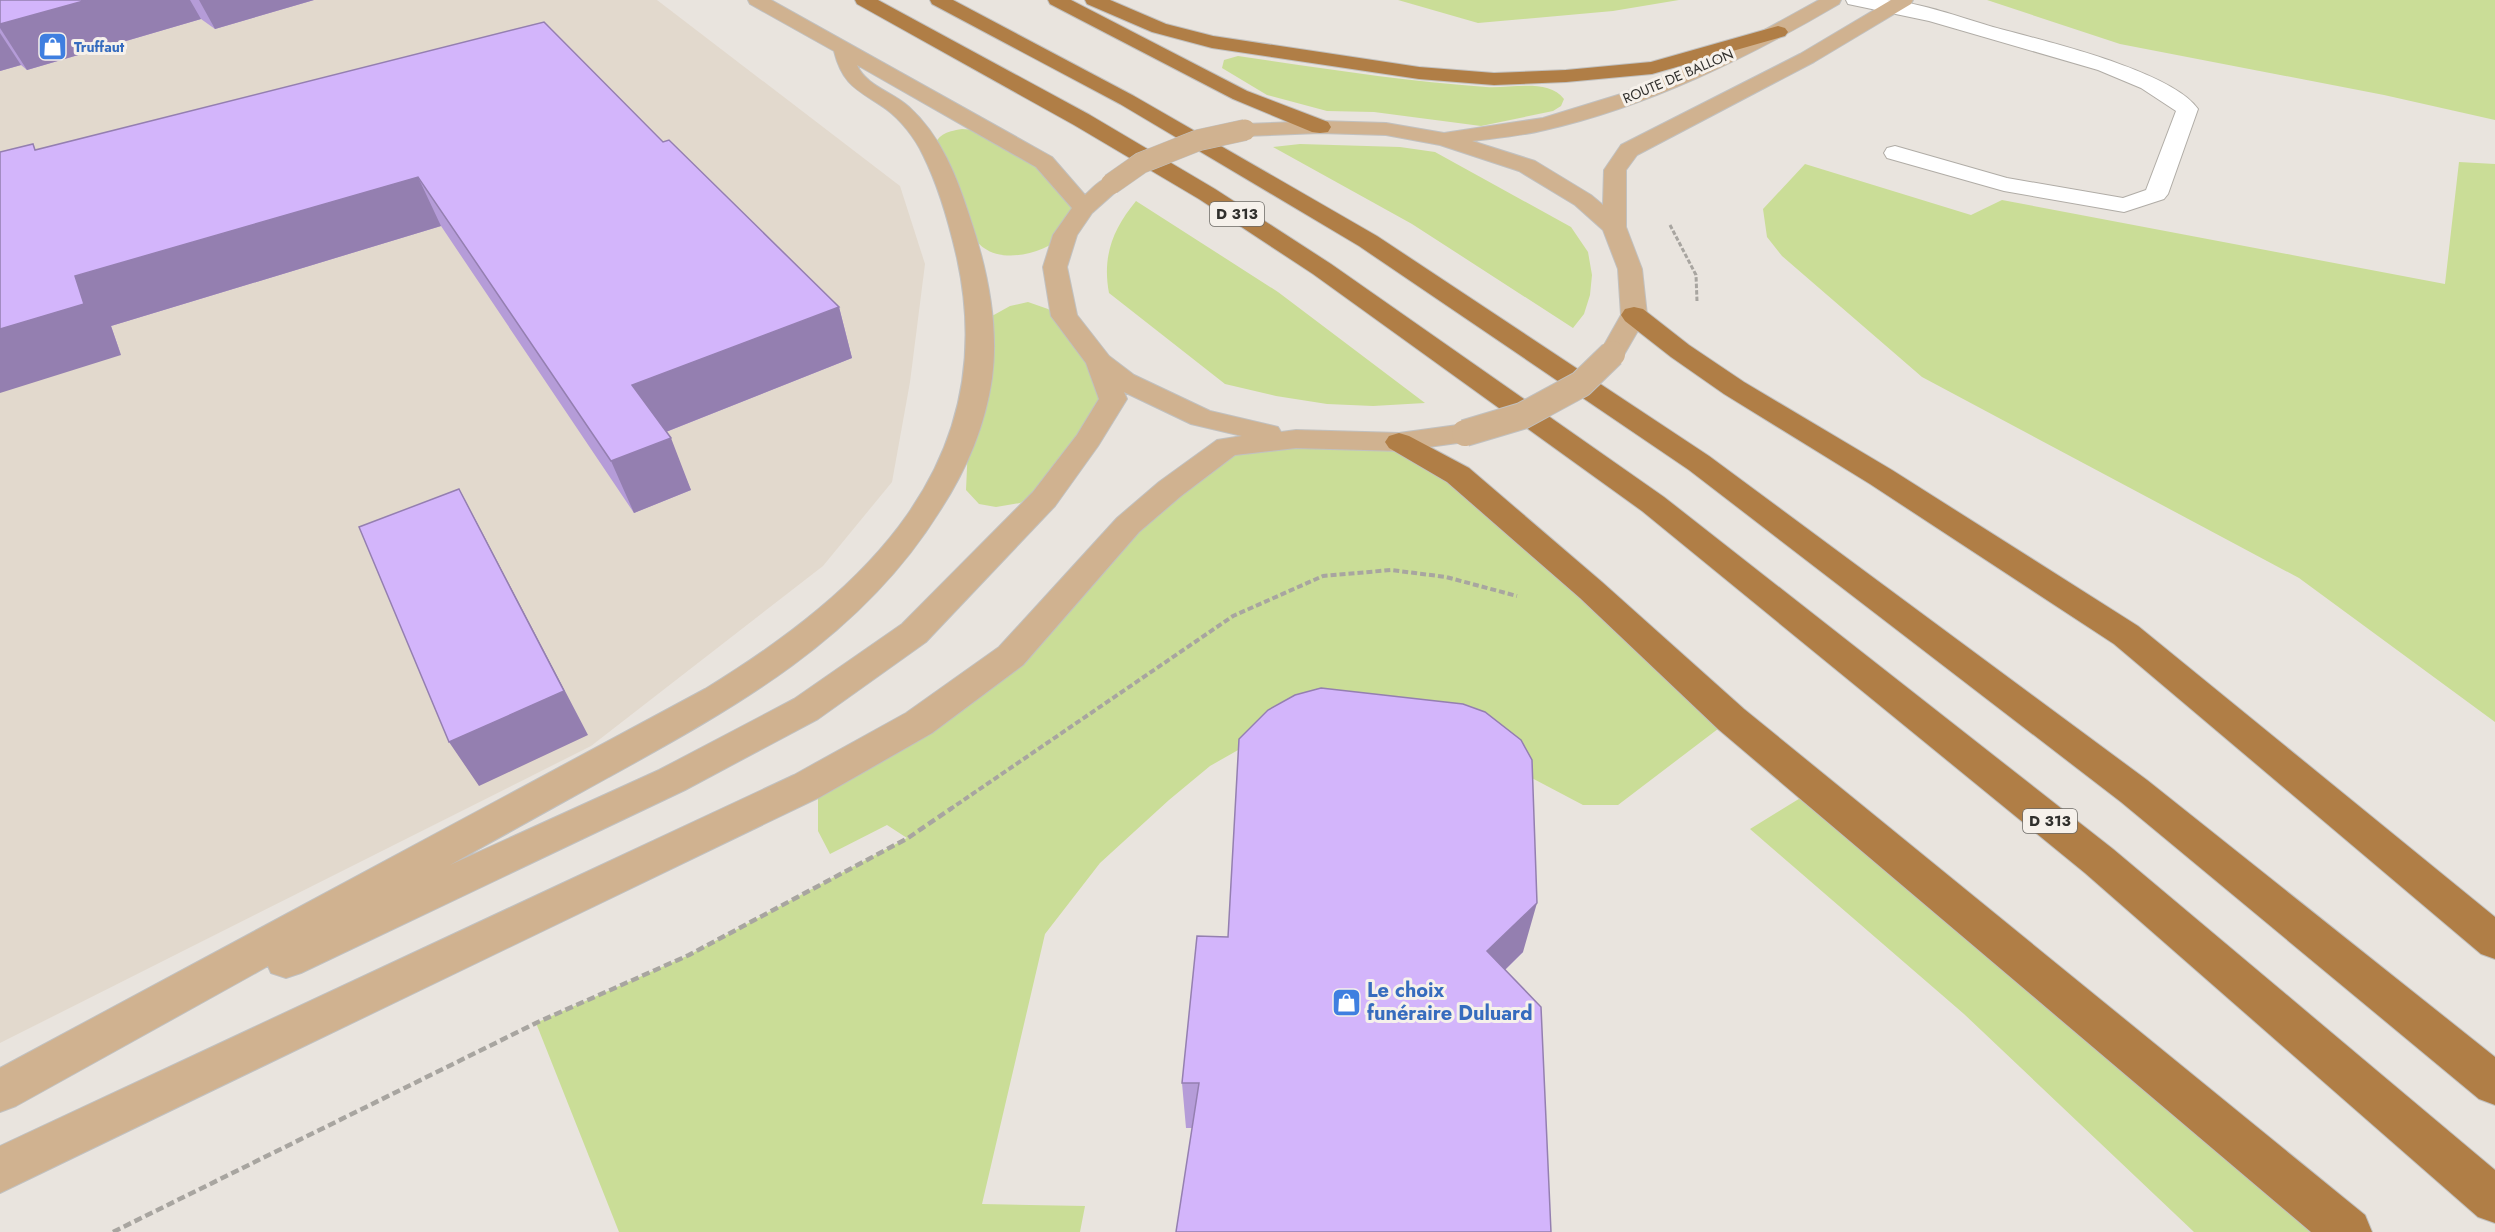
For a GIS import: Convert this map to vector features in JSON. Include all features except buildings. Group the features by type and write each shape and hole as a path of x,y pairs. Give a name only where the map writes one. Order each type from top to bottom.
{"highway":[{"name":"D 313","path":"864,0 1082,120 1207,194 1322,268 1653,504 2099,861 2495,1200"},
{"name":"D 313","path":"939,0 1127,100 1368,241 1699,464 2134,791 2495,1084"},
{"path":"1057,0 1240,95 1320,127"},
{"path":"1094,0 1159,28 1212,42 1419,73 1494,79 1566,76 1652,68 1778,32"},
{"path":"1634,315 1680,351 1734,388 1881,477 2126,636 2495,941"},
{"path":"1399,442 1458,475 1591,590 1731,719 2348,1232"}],"main road":[{"path":"757,0 1044,162 1084,208"},
{"name":"ROUTE DE BALLON","path":"1444,138 1554,122 1645,93 1778,32 1832,0"},
{"path":"0,1170 612,881 807,786 919,723 1011,656 1128,525 1170,489 1227,447 1296,439 1399,442 1465,433 1522,416 1581,384 1612,354 1634,315 1630,269 1614,226 1615,170 1629,150 1807,58 1900,3"},
{"path":"0,1092 709,704 775,661 832,618 877,574 914,528 947,476 969,423 979,379 980,333 971,267 955,205 932,151 902,110 852,76 842,46"},
{"path":"1296,439 1201,418 1124,381 1099,362 1064,316 1055,267 1065,235 1084,208 1111,184 1141,163 1199,140 1245,130 1320,127 1386,129 1444,138 1527,166 1583,200 1614,226"},
{"path":"0,1092 672,780 807,709 914,633 1044,499 1088,440 1113,399 1099,362"}],"lane":[{"path":"1855,0 1900,3 2137,77 2167,92 2187,109 2156,194 2124,205 2004,184 1895,153"}],"path":[{"path":"1669,225 1696,275 1697,328 1680,351"},
{"path":"113,1232 536,1023 689,955 908,838 1233,616 1313,580 1323,576 1390,570 1446,577 1504,594 1563,602 1591,590"}],"shaded area":[{"path":"0,0 657,0 900,186 925,264 910,382 892,482 823,566 591,746 0,1043"}],"green space":[{"path":"1398,0 1679,0 1613,11 1478,23"},
{"path":"1987,0 2495,0 2495,120 2384,95 2120,44"},
{"path":"1238,56 1424,81 1486,87 1538,87 1557,93 1564,99 1561,106 1553,111 1481,126 1374,112 1327,111 1267,95 1222,68 1224,60"},
{"path":"962,129 976,130 1008,141 1084,208 1068,232 1057,241 1026,254 993,253 977,242 948,188 932,151 943,135"},
{"path":"1300,144 1400,147 1435,152 1571,227 1588,252 1592,275 1590,295 1584,314 1573,328 1412,224 1273,147"},
{"path":"2459,162 2495,164 2495,722 2299,578 1922,377 1782,256 1767,237 1763,209 1805,164 1971,215 2002,200 2445,284"},
{"path":"1136,201 1278,292 1425,403 1373,406 1327,404 1276,396 1225,384 1109,293 1107,267 1111,244 1121,222"},
{"path":"1028,302 1048,309 1070,325 1113,399 1061,476 1020,503 996,507 979,504 966,490 969,423 980,333 992,316 1010,306"},
{"path":"1399,442 1731,719 1618,805 1583,805 1528,776 1289,721 1210,766 1100,863 1045,934 982,1204 1085,1206 1080,1232 619,1232 536,1023 689,955 907,838 887,825 830,854 818,831 818,780 919,723 1227,447"},
{"path":"1815,789 2348,1232 2194,1232 1964,1014 1750,829"}],"place":[{"name":"Truffaut","path":"53,47"},
{"name":"Le choix funéraire Duluard","path":"1346,1002"}]}
